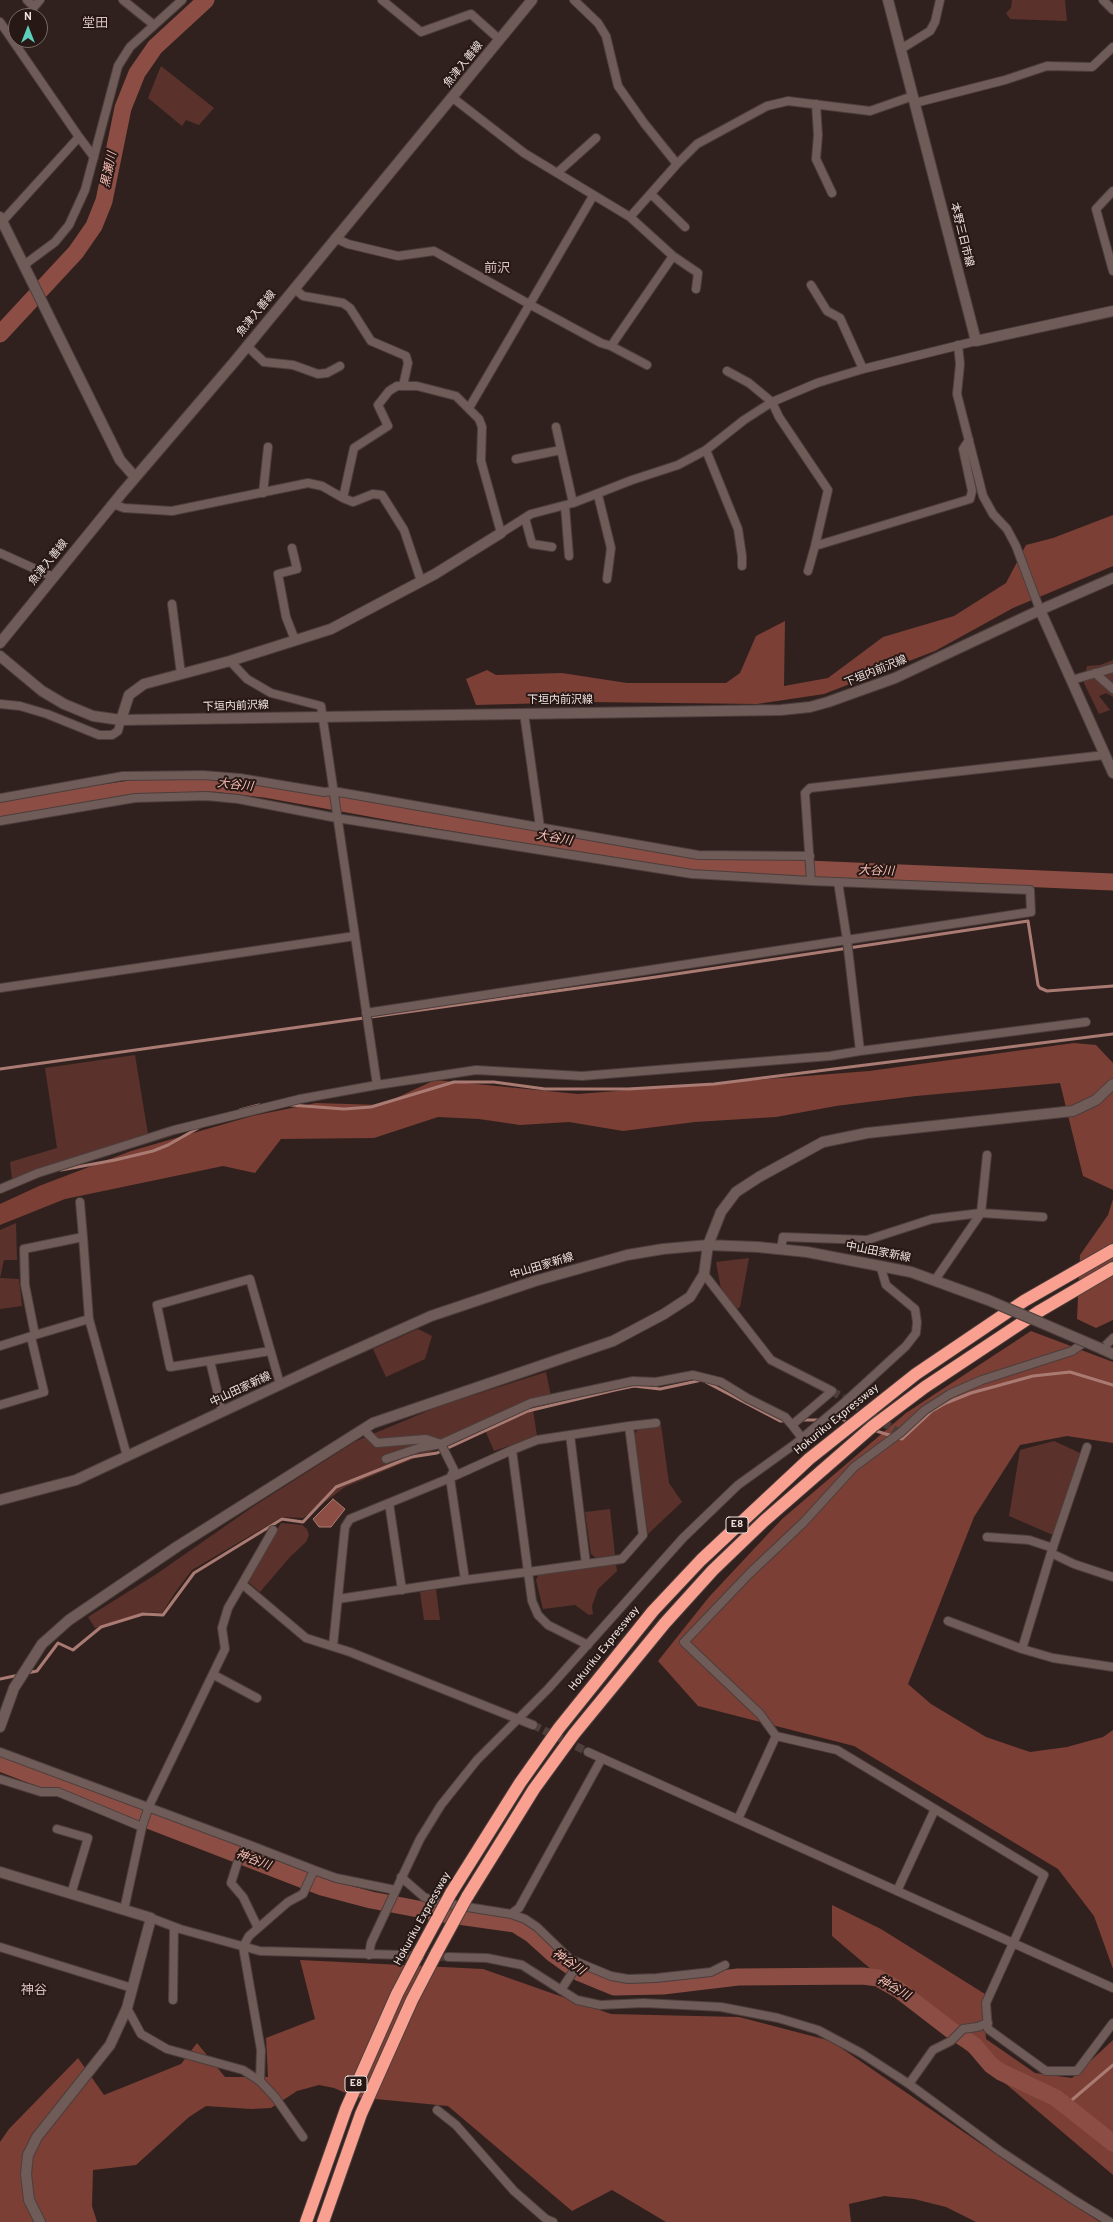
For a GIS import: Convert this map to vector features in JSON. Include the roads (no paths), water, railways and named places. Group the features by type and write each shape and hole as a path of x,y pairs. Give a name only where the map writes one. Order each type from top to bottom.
{"highway":[{"name":"Hokuriku Expressway","path":"306,2222 348,2103 397,1994 451,1893 520,1783 559,1728 653,1611 712,1550 809,1459 861,1415 916,1374 1024,1301 1113,1250"},
{"name":"E8","path":"323,2222 361,2114 409,2007 442,1954 467,1897 534,1789 574,1734 665,1623 713,1570 764,1521 873,1426 925,1387 1038,1312 1113,1268"}],"main road":[{"name":"魚津入善線","path":"0,643 135,477 453,98 532,0"},
{"name":"本野三日市線","path":"888,0 976,341"},
{"path":"1,221 48,312 120,460 135,477"},
{"path":"976,341 1113,311"},
{"path":"121,720 129,695 144,684 230,661 331,629 421,581 501,533"},
{"name":"下垣内前沢線","path":"0,656 42,692 64,704 93,716 121,720 151,721 524,713 758,712 810,707 860,692 895,678 1040,610 1113,578"},
{"path":"1040,610 1113,773"},
{"path":"0,1726 14,1688 42,1644 69,1620 178,1546 363,1429 373,1423 431,1402 613,1342 664,1314 690,1297 704,1274 708,1246 721,1212 736,1192 759,1177 823,1142 867,1133 1073,1111 1096,1100 1113,1084"},
{"name":"中山田家新線","path":"0,1500 76,1480 280,1384 431,1316 536,1281 627,1255 663,1249 708,1246 781,1249 880,1265 935,1280 988,1300 1113,1354"},
{"path":"0,1872 151,1918 127,2008 110,2045 37,2137 28,2155 26,2174 29,2200 40,2222"}],"street":[{"path":"27,0 34,7 40,0"},
{"path":"123,0 154,25"},
{"path":"24,265 55,242 69,225 85,190 118,66 130,48 182,0"},
{"path":"382,0 421,32 471,14 500,40"},
{"path":"574,0 598,23 606,36 618,86 644,123 677,164"},
{"path":"901,49 930,31 935,22 940,0"},
{"path":"1103,0 1113,10"},
{"path":"0,22 79,138 94,157"},
{"path":"630,217 677,164 697,144 766,106 788,101 870,111 1005,80 1047,66 1092,67 1113,47"},
{"path":"453,98 524,153 630,217 673,256 698,273 696,289"},
{"path":"816,104 818,135 816,159 832,193"},
{"path":"1,221 79,138"},
{"path":"557,173 596,138"},
{"path":"1113,191 1096,209 1113,271"},
{"path":"651,194 685,227"},
{"path":"469,408 593,196"},
{"path":"335,238 348,244 398,256 434,251 601,343 611,346 647,365"},
{"path":"611,346 673,256"},
{"path":"811,285 827,310 840,318 863,369"},
{"path":"294,288 302,296 343,303 350,308 371,341 406,356 408,363 403,386"},
{"path":"343,498 354,448 388,426 378,405 389,391 397,386 417,386 443,391 456,396 479,419 482,427 481,461 501,533 531,514 569,505 632,480 678,465 706,450 744,420 772,402 817,383 863,369 976,341"},
{"path":"958,345 960,364 957,394 983,496 993,514 1006,529 1016,546 1040,610"},
{"path":"246,346 264,362 294,365 318,374 326,373 340,366"},
{"path":"727,371 749,383 772,402 779,417 828,490 808,571"},
{"path":"556,427 569,505 568,556"},
{"path":"815,546 970,498 972,491 963,449 969,440"},
{"path":"263,494 268,447"},
{"path":"516,459 561,450"},
{"path":"706,450 738,529 742,566"},
{"path":"113,504 124,508 172,511 263,494 308,483 322,486 353,502 373,494 382,495 404,530 421,581"},
{"path":"598,494 611,548 607,579"},
{"path":"525,518 532,544 552,547"},
{"path":"292,548 297,569 278,574 286,617 295,640"},
{"path":"0,553 53,577"},
{"path":"172,604 181,674"},
{"path":"230,661 247,680 271,693 321,706 324,717 336,815 377,1085"},
{"path":"1072,680 1113,668"},
{"path":"1095,673 1113,689"},
{"path":"0,704 20,706 47,714 99,735 112,735 118,731 121,720"},
{"path":"524,713 540,827"},
{"path":"811,881 805,793 810,788 1105,755"},
{"path":"0,798 123,776 174,775 240,778 540,827 698,855 810,856"},
{"path":"0,821 135,798 206,796 238,799 692,874 811,881 1030,890 1031,912 366,1013"},
{"path":"838,882 847,940 860,1051"},
{"path":"0,988 355,936"},
{"path":"0,1189 38,1173 174,1130 300,1099 377,1085 476,1070 582,1076 822,1057 1086,1022"},
{"path":"935,1280 981,1213 987,1155"},
{"path":"80,1202 84,1237 89,1319 127,1456"},
{"path":"781,1249 783,1237 867,1240 932,1219 981,1213 1043,1217"},
{"path":"0,1405 44,1392 33,1336 26,1285 24,1249 84,1237"},
{"path":"369,1955 371,1943 401,1877 441,1805 477,1760 519,1719 588,1645 683,1538 738,1485 802,1438 906,1346 916,1333 918,1322 915,1309 886,1285 880,1265"},
{"path":"704,1274 771,1360 832,1391 792,1425"},
{"path":"270,1351 170,1367 157,1305 250,1279 280,1384"},
{"path":"0,1346 89,1319"},
{"path":"1102,1349 1113,1338"},
{"path":"1084,1342 1072,1351 982,1380 950,1394 925,1410 900,1433 854,1467 804,1522 750,1572 684,1642 760,1714 776,1736 837,1750 1044,1875 986,2003 988,2029 1046,2072 1077,2071 1113,2023"},
{"path":"210,1361 222,1411"},
{"path":"386,1459 419,1448 441,1444 531,1403 633,1381 656,1382 693,1375 722,1382 747,1398 785,1418 802,1438"},
{"path":"333,1646 346,1527 350,1520 537,1440 656,1423"},
{"path":"338,1599 622,1559 643,1535 629,1426"},
{"path":"363,1429 377,1443 426,1439 441,1444 454,1470 450,1478 465,1580"},
{"path":"570,1435 586,1564"},
{"path":"1022,1649 1052,1550 1087,1447"},
{"path":"512,1450 532,1601 538,1615 548,1625 588,1645"},
{"path":"389,1504 402,1590"},
{"path":"124,1910 142,1827 149,1806 214,1675 225,1649 222,1628 228,1608 273,1530"},
{"path":"987,1537 1029,1540 1052,1550 1074,1564 1113,1577"},
{"path":"242,1584 306,1638 333,1646 533,1725"},
{"path":"948,1621 1022,1649 1053,1658 1113,1667"},
{"path":"214,1675 257,1698"},
{"path":"738,1819 776,1736"},
{"path":"0,1752 149,1806 313,1871 394,1892"},
{"path":"588,1752 1113,1988"},
{"path":"511,1914 519,1908 602,1758"},
{"path":"0,1779 41,1792 58,1792 142,1827"},
{"path":"897,1891 935,1809"},
{"path":"57,1829 88,1838 71,1894"},
{"path":"247,1844 237,1864 231,1883 243,1897 258,1928"},
{"path":"260,2081 260,2050 243,1947 249,1936 258,1928 288,1902 303,1894 313,1871"},
{"path":"401,1877 424,1897 436,1902 511,1914 525,1919 537,1927 570,1959 578,1964 611,1976 628,1979 711,1972 725,1966"},
{"path":"151,1918 174,1927 243,1947 266,1951 404,1955"},
{"path":"173,2000 174,1927"},
{"path":"0,1947 132,1988"},
{"path":"442,1954 487,1958 522,1965 577,2000 600,2005 644,2003 721,2007 778,2018 818,2030 861,2053 909,2084 1000,2151 1110,2222"},
{"path":"561,1990 578,1964"},
{"path":"127,2008 141,2034 166,2049 243,2070 260,2081 275,2097 303,2137"},
{"path":"909,2084 934,2050 951,2041 963,2029 977,2027 988,2023"},
{"path":"437,2110 456,2125 514,2191 546,2219 553,2222"}],"waterway":[{"name":"黒瀬川","path":"0,334 76,252 94,226 104,201 123,108 137,73 155,47 206,0"},
{"name":"大谷川","path":"0,808 158,785 214,783 264,789 424,818 671,859 737,866 1113,882"},
{"path":"0,1069 656,977 1028,921 1038,985 1040,988 1047,991 1113,986"},
{"path":"291,1105 344,1109 371,1107 454,1082 494,1082 545,1089 628,1089 714,1084 1113,1034"},
{"path":"240,1110 259,1105"},
{"path":"61,1170 153,1151 168,1145 200,1127"},
{"path":"873,1430 902,1439 932,1411 946,1403 971,1393 1033,1376 1070,1372 1113,1385"},
{"path":"27,1673 37,1671 58,1643 73,1650 101,1627 143,1614 163,1615 194,1573 282,1519 303,1522 336,1487 411,1457 437,1453 528,1411 634,1386 660,1389 702,1380 780,1421 786,1421"},
{"path":"827,1420 842,1419 849,1422"},
{"path":"801,1420 820,1420"},
{"path":"0,1679 19,1675"},
{"name":"神谷川","path":"0,1763 322,1887 371,1900 444,1914 515,1924 531,1934 552,1953 580,1973 614,1987 663,1986 738,1977 863,1976 878,1978 899,1990 951,2030 974,2045 991,2065 1001,2072 1056,2098 1113,2143"},
{"path":"1066,2105 1113,2065"}],"tunnel":[{"path":"832,1391 900,1433"},
{"path":"533,1725 588,1752"},
{"path":"404,1955 448,1957"}],"district":[{"name":"堂田","path":"95,24"},
{"name":"前沢","path":"497,269"},
{"name":"神谷","path":"34,1991"}]}
